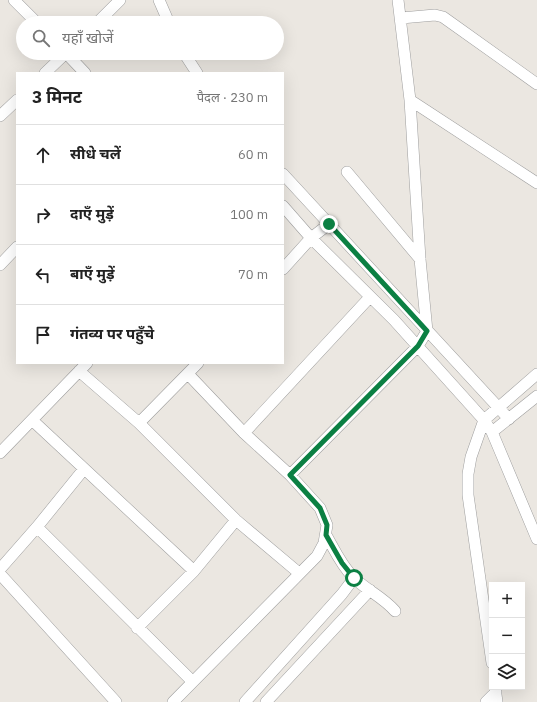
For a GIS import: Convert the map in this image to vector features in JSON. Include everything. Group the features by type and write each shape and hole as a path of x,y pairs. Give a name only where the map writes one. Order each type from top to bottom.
{"street":[{"path":"14,0 30,16"},
{"path":"104,16 120,0"},
{"path":"158,0 166,16"},
{"path":"290,475 418,346 427,331 420,259 410,100 398,0"},
{"path":"401,18 435,15 443,17 537,84"},
{"path":"46,72 59,60"},
{"path":"73,60 84,72"},
{"path":"189,60 196,72"},
{"path":"410,100 537,183"},
{"path":"0,116 16,101"},
{"path":"348,172 420,259"},
{"path":"284,175 508,419"},
{"path":"284,207 311,238 418,346 484,420 492,432 537,539"},
{"path":"284,268 311,238 329,224"},
{"path":"0,265 16,248"},
{"path":"244,432 370,296"},
{"path":"139,423 197,364"},
{"path":"0,453 83,367 236,520 299,573"},
{"path":"173,702 320,552 326,535 327,525 320,508 290,475 244,432 188,374"},
{"path":"491,654 468,495 468,474 471,457 484,420 537,374"},
{"path":"492,432 537,396"},
{"path":"32,420 194,571"},
{"path":"0,570 84,469"},
{"path":"137,628 194,571 236,520"},
{"path":"37,527 192,681"},
{"path":"326,535 342,563 354,578 386,602 395,611"},
{"path":"0,574 116,702"},
{"path":"245,702 342,594 354,578"},
{"path":"266,702 370,590"},
{"path":"486,702 496,694"}],"route":[{"path":"329,224 427,331 418,346 290,475 320,508 327,525 326,535 342,563 354,578"}]}
